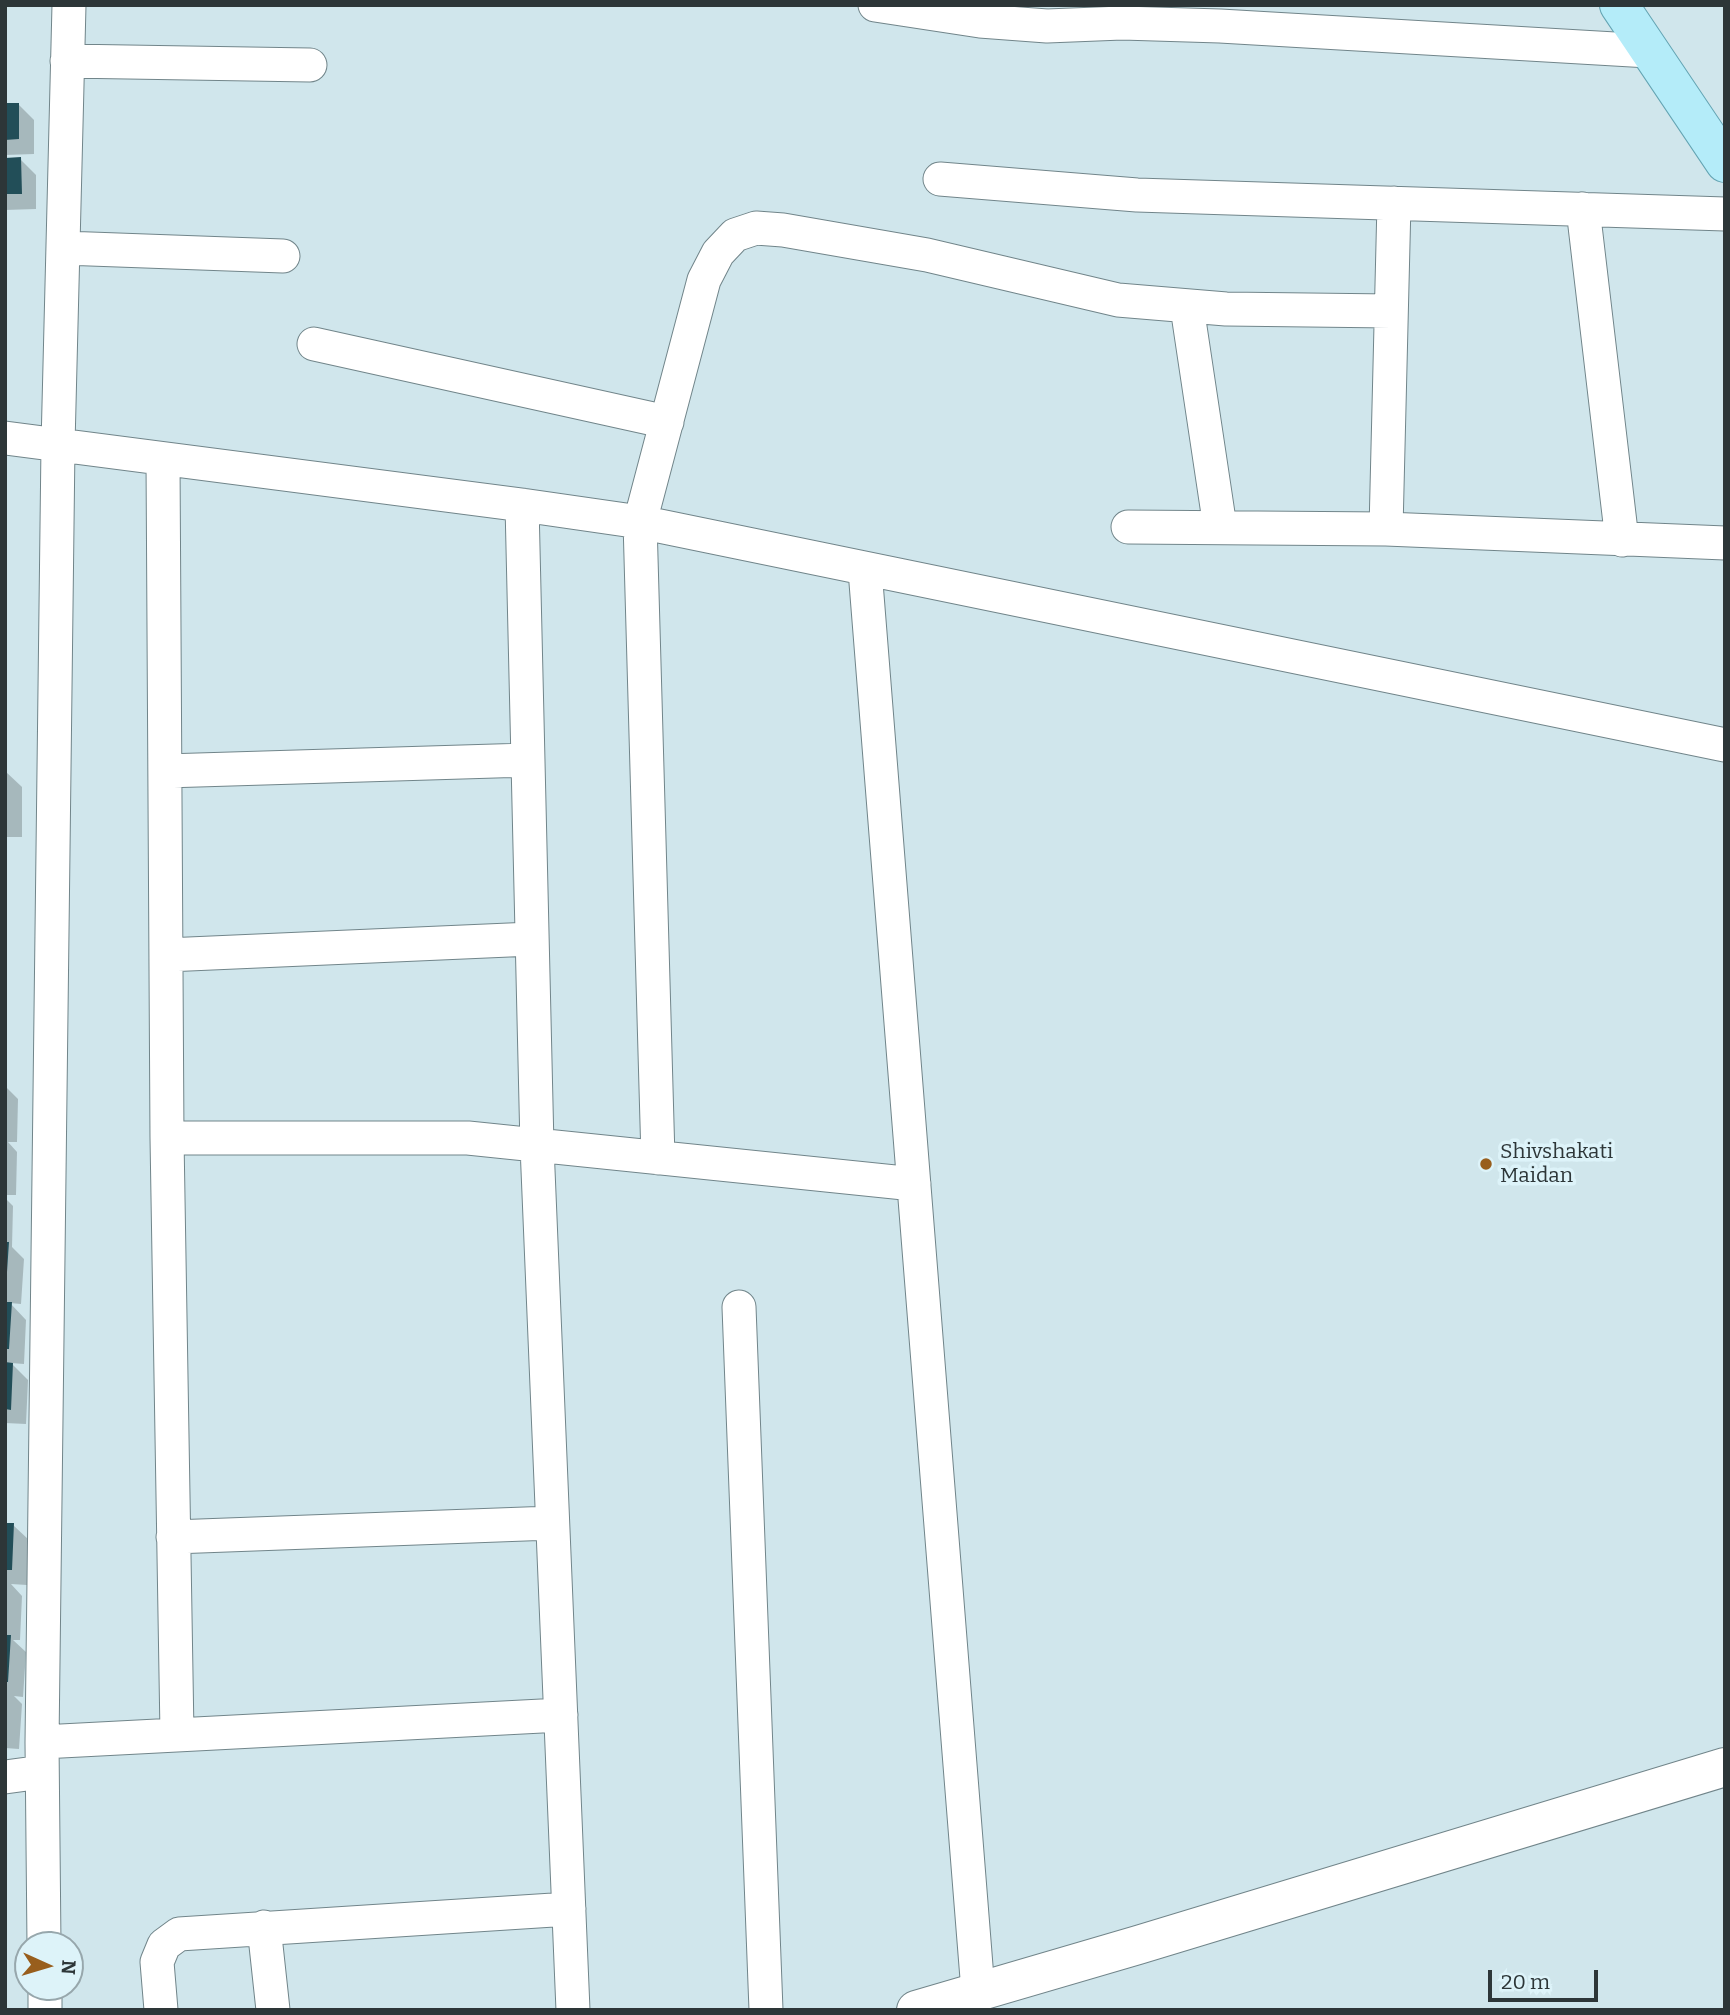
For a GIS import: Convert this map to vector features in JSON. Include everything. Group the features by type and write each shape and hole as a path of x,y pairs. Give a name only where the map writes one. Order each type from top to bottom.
{"main road":[{"path":"1619,5 1725,163"}],"street":[{"path":"44,1931 42,1757 58,445 69,5"},
{"path":"875,5 980,21 1047,26 1122,23 1220,26 1649,51"},
{"path":"67,61 310,65"},
{"path":"940,179 1137,195 1725,214"},
{"path":"1385,528 1394,203"},
{"path":"1583,209 1622,540"},
{"path":"659,1158 640,522 704,280 718,253 735,234 756,229 783,230 927,255 1118,300 1226,310 1391,311"},
{"path":"63,248 283,256"},
{"path":"1186,307 1220,527"},
{"path":"314,344 667,422"},
{"path":"5,438 640,522 1725,745"},
{"path":"163,460 167,1138 177,1734"},
{"path":"522,505 537,1146 573,2010"},
{"path":"1128,527 1385,528 1725,543"},
{"path":"865,570 978,1991"},
{"path":"165,771 528,760"},
{"path":"166,956 532,939"},
{"path":"167,1138 468,1138 914,1184"},
{"path":"738,1307 766,2010"},
{"path":"173,1537 552,1523"},
{"path":"5,1777 42,1757 177,1734 561,1715"},
{"path":"915,2010 1725,1767"},
{"path":"161,2010 158,1962 164,1945 179,1934 569,1909"},
{"path":"264,1927 273,2010"}],"building":[{"path":"5,103 19,103 19,139 5,140"},
{"path":"21,157 22,194 5,194 5,158"},
{"path":"5,1242 9,1242 7,1272 5,1272"},
{"path":"5,1302 12,1302 9,1349 5,1349"},
{"path":"5,1362 13,1363 11,1410 5,1409"},
{"path":"5,1523 14,1523 12,1570 5,1570"},
{"path":"5,1635 11,1635 8,1682 5,1682"}],"place":[{"name":"Shivshakati Maidan","path":"1486,1164"}]}
